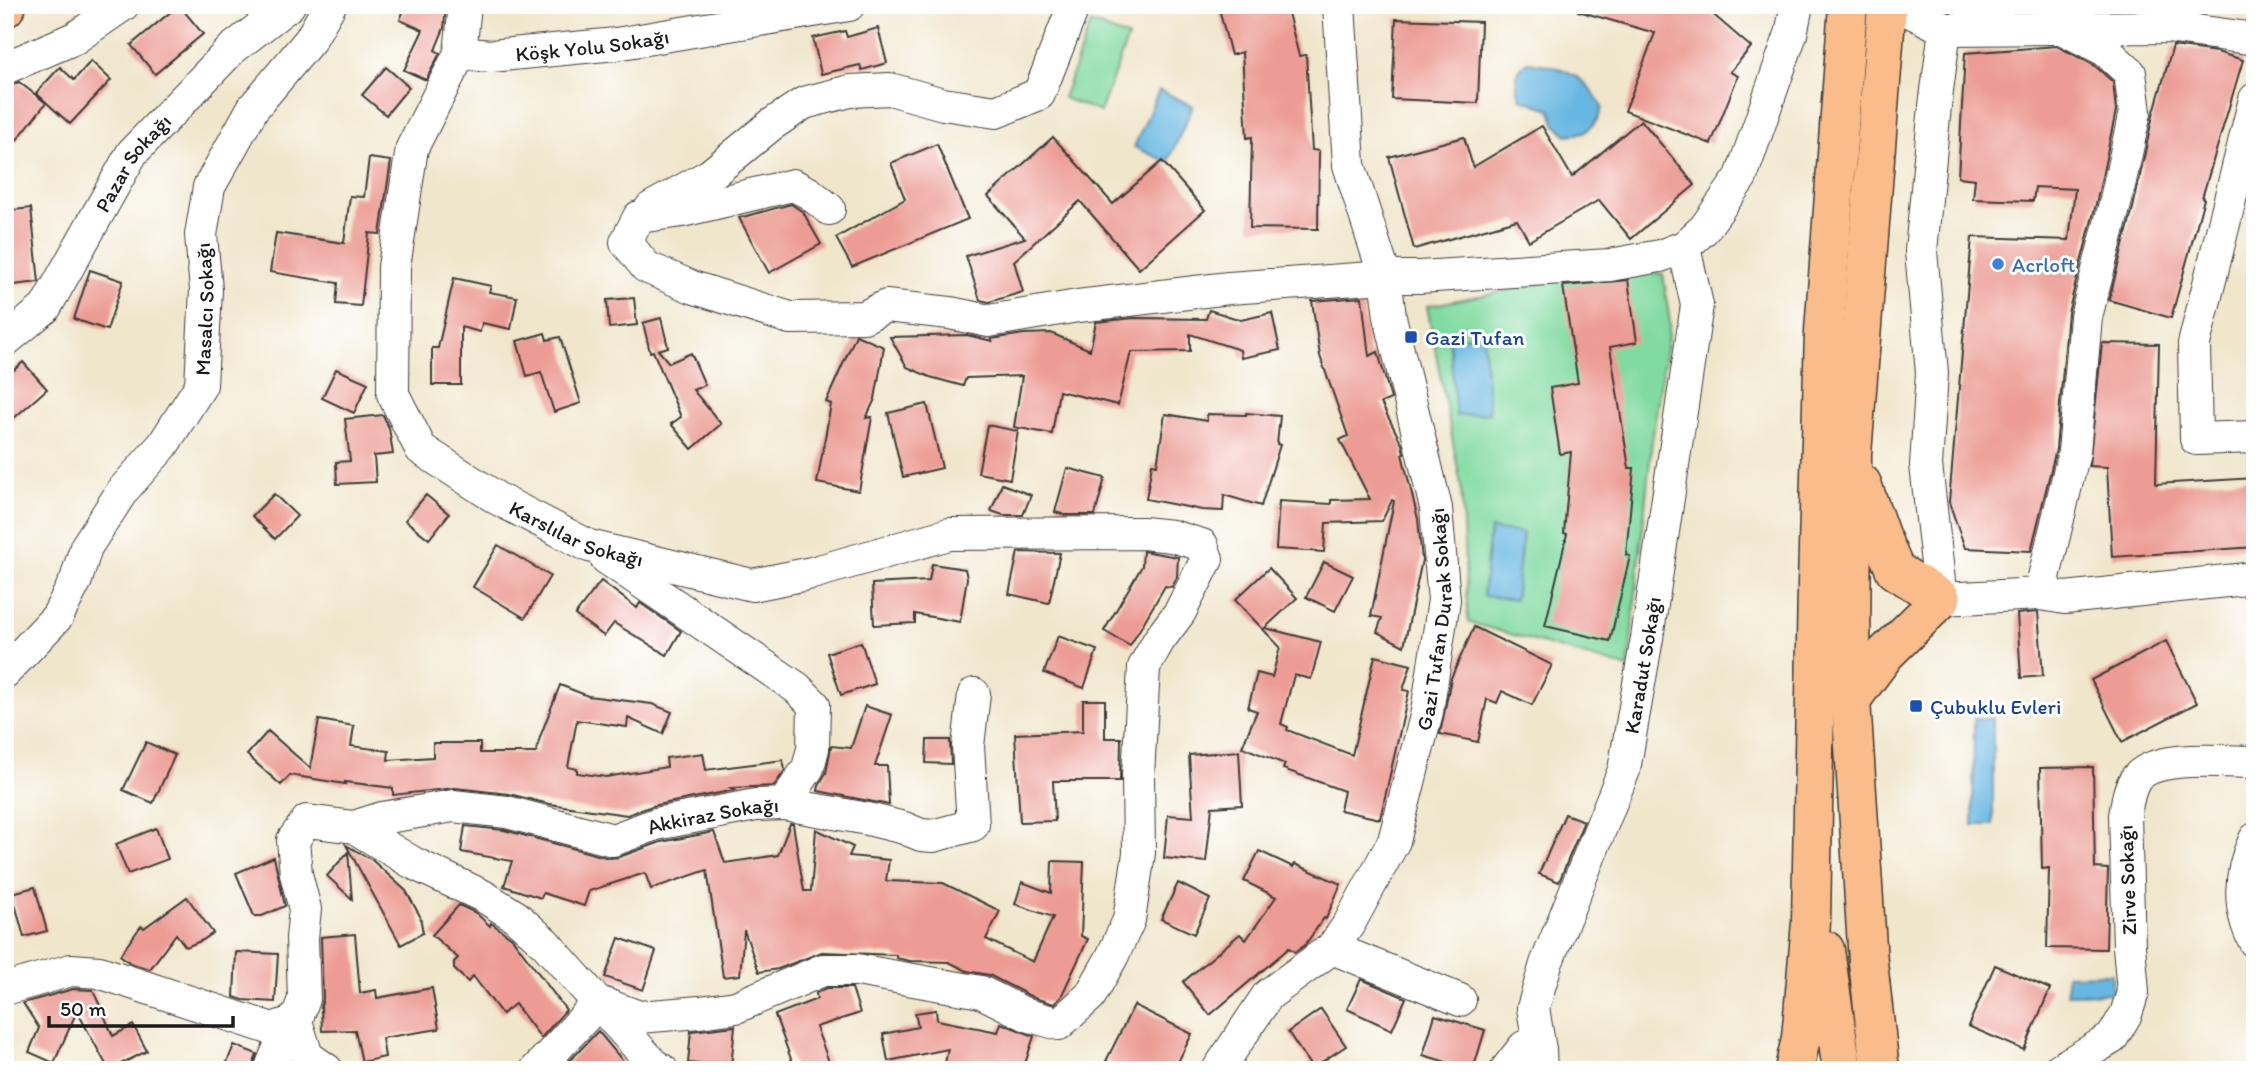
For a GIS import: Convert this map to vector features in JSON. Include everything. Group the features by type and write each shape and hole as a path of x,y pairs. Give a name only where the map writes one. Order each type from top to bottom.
{"highway":[{"path":"1794,1070 1801,1038 1811,922 1824,331 1848,5"},
{"path":"1880,1070 1868,961 1851,700 1852,454 1887,5"},
{"path":"1851,700 1886,653 1941,599 1895,570 1852,454"},
{"path":"1813,830 1827,978 1842,1070"}],"street":[{"path":"5,68 75,38 122,5"},
{"name":"Pazar Sokağı","path":"5,341 46,308 132,153 232,49 289,5"},
{"name":"Masalcı Sokağı","path":"5,672 57,617 76,580 86,547 122,490 163,445 201,385 206,290 201,234 209,187 253,108 310,40 330,5"},
{"name":"Karslılar Sokağı","path":"465,5 460,53 412,148 394,267 393,394 421,449 498,499 589,546 752,585 812,573 949,534 1143,533 1172,536 1202,545 1207,559 1196,583 1144,667 1138,776 1139,853 1129,920 1090,996 1059,1024 1027,1015 981,992 857,970 823,971 736,1007 712,1011 639,1017 600,1002"},
{"name":"Köşk Yolu Sokağı","path":"460,53 491,56 616,44 849,5"},
{"path":"1074,5 1039,93 996,112 943,104 890,89 850,91 804,103 771,125 710,175 660,201 639,217 626,242 646,267 692,287 790,318 864,317 886,306 950,313 989,321 1078,306 1229,288 1610,265 1660,256 1684,247 1704,229 1741,177 1791,34 1797,5"},
{"name":"Gazi Tufan Durak Sokağı","path":"1217,1070 1268,995 1332,948 1349,924 1394,841 1427,712 1444,600 1436,508 1390,317 1385,277 1349,165 1339,5"},
{"path":"1897,5 1945,29 2059,16 2255,39"},
{"path":"2040,594 2074,452 2086,317 2135,112 2130,73 2105,50 2059,16"},
{"path":"1945,29 1921,251 1932,373 1926,465 1941,599 2040,594 2064,598 2255,578"},
{"path":"2255,99 2194,344 2196,439 2255,438"},
{"path":"639,217 682,211 793,186 809,193 829,209"},
{"name":"Karadut Sokağı","path":"1541,1060 1533,1008 1546,964 1624,770 1647,638 1697,306 1684,247"},
{"name":"Akkiraz Sokağı","path":"354,827 382,818 453,806 507,812 613,840 656,824 756,805 784,804 808,768 813,749 814,705 797,688 589,546"},
{"path":"784,804 868,819 921,835 933,836 973,825 968,746 974,694"},
{"name":"Zirve Sokağı","path":"2058,1070 2112,1038 2126,1014 2133,992 2125,816 2128,796 2136,779 2149,768 2177,762 2255,762"},
{"path":"270,1070 282,1041 296,1021 304,999 302,938 305,909 296,874 293,840 307,821 354,827 413,863 483,896 515,916 600,1002 654,1065 662,1070"},
{"path":"2255,839 2246,859 2241,892 2248,929 2255,942"},
{"path":"1332,948 1460,999"},
{"path":"5,989 71,970 99,972 272,1028 296,1021"},
{"path":"536,1070 600,1002"},
{"path":"296,1021 307,1056 327,1070"},
{"path":"1506,1070 1524,1047 1541,1060"}],"green space":[{"path":"1091,23 1128,37 1100,112 1063,98"},
{"path":"1614,269 1663,274 1670,323 1652,440 1628,668 1468,622 1461,485 1427,306"}],"water":[{"path":"1527,62 1562,69 1589,87 1602,108 1594,125 1586,131 1567,135 1556,125 1550,109 1521,99 1516,79 1519,70"},
{"path":"1159,90 1193,106 1168,162 1134,147"},
{"path":"1483,335 1489,413 1456,416 1449,338"},
{"path":"1490,529 1523,533 1515,600 1483,596"},
{"path":"1974,718 1993,718 1993,825 1973,825"},
{"path":"2112,974 2112,993 2067,994 2066,975"}],"building":[{"path":"179,5 203,34 155,74 131,45"},
{"path":"406,5 446,5 444,28 435,50 440,53 426,80 404,70 423,30 400,20"},
{"path":"1218,5 1286,5 1299,56 1306,55 1312,150 1319,151 1318,229 1250,228 1252,137 1247,138 1242,52 1231,55"},
{"path":"1578,5 1702,5 1751,47 1730,72 1738,76 1711,144 1625,111 1655,33 1578,11"},
{"path":"1396,19 1481,22 1478,103 1392,99"},
{"path":"878,28 887,63 862,70 860,65 821,74 813,38 845,31 847,37"},
{"path":"2057,46 2094,65 2113,82 2116,111 2068,313 2056,449 2031,551 1965,548 1949,502 1972,237 2069,240 2075,189 2035,187 2033,201 1973,199 1975,179 1958,177 1965,53"},
{"path":"2173,46 2217,52 2243,60 2202,198 2204,199 2171,318 2109,300 2153,115"},
{"path":"91,61 111,80 70,124 36,93 60,67 74,80"},
{"path":"386,67 409,87 386,115 362,95"},
{"path":"19,82 46,103 5,155 5,88"},
{"path":"1641,120 1695,185 1631,239 1599,200 1529,241 1517,220 1414,249 1389,157 1464,137 1473,167 1542,126 1572,177"},
{"path":"1053,137 1113,204 1162,161 1205,210 1139,269 1080,201 1014,261 1023,292 989,302 980,300 966,256 1025,238 988,196"},
{"path":"937,144 968,219 852,267 836,238 905,199 891,163"},
{"path":"369,158 391,161 380,234 369,233 361,306 336,304 338,283 270,272 276,233 344,243 350,196 364,197"},
{"path":"791,204 803,212 821,244 769,273 739,218"},
{"path":"31,208 39,282 5,286 5,211"},
{"path":"90,270 123,281 107,330 74,319"},
{"path":"454,278 491,286 489,292 517,297 511,329 482,323 480,332 461,327 461,385 432,385 432,348 438,348"},
{"path":"1628,280 1637,342 1610,347 1629,468 1634,468 1626,555 1630,556 1610,641 1545,626 1567,534 1564,533 1571,452 1560,454 1550,388 1578,383 1563,286"},
{"path":"1362,297 1369,356 1378,352 1391,399 1381,403 1402,444 1418,519 1422,560 1404,646 1377,632 1382,618 1371,616 1394,501 1392,500 1382,521 1326,523 1324,552 1276,549 1279,501 1331,504 1331,500 1370,499 1340,440 1348,436 1320,356 1312,301"},
{"path":"634,298 637,325 609,328 607,300"},
{"path":"1209,310 1241,320 1272,313 1280,350 1241,358 1240,350 1190,334 1190,351 1131,352 1118,405 1059,391 1052,434 1014,427 1022,376 966,378 963,386 930,377 907,367 890,337 967,335 992,341 991,339 1024,334 1051,333 1090,350 1096,322 1134,318 1206,319"},
{"path":"661,318 668,347 658,350 669,363 691,353 705,385 693,390 721,424 692,449 671,424 681,417 653,351 650,352 643,323"},
{"path":"545,333 547,340 560,337 581,403 554,412 541,372 527,376 517,341"},
{"path":"856,335 884,347 875,399 866,418 872,417 859,491 817,483 831,404 826,402"},
{"path":"2102,343 2159,344 2156,484 2255,478 2255,547 2112,557 2107,467 2089,466"},
{"path":"23,362 47,389 5,426 5,378"},
{"path":"336,369 368,383 354,413 322,398"},
{"path":"927,404 942,468 903,477 888,413"},
{"path":"1165,414 1207,421 1207,414 1280,416 1277,444 1280,445 1261,506 1224,495 1223,511 1202,510 1146,499 1152,464 1157,465"},
{"path":"383,415 389,428 393,454 374,456 376,482 337,484 336,462 350,461 345,419"},
{"path":"987,425 1018,431 1010,479 978,473"},
{"path":"1067,468 1105,478 1095,515 1065,515 1055,512"},
{"path":"1002,484 1031,495 1023,515 1003,515 991,511"},
{"path":"274,494 297,516 275,539 252,516"},
{"path":"426,495 449,514 429,539 405,520"},
{"path":"498,545 550,576 525,618 473,587"},
{"path":"1143,551 1178,557 1177,577 1172,587 1165,586 1130,646 1104,631 1142,566"},
{"path":"1018,552 1060,553 1049,603 1009,594"},
{"path":"1324,562 1353,576 1335,611 1306,597"},
{"path":"932,564 965,569 967,578 960,622 915,614 915,623 874,625 872,584 929,581"},
{"path":"1269,568 1297,598 1265,628 1321,642 1311,679 1294,675 1281,724 1288,727 1287,730 1352,755 1375,656 1411,665 1403,690 1409,691 1380,819 1340,810 1344,791 1283,769 1285,764 1242,747 1257,711 1248,708 1257,673 1272,677 1280,647 1235,600"},
{"path":"601,581 637,608 640,603 681,631 667,655 614,623 604,636 575,615"},
{"path":"2038,612 2043,676 2021,678 2017,614"},
{"path":"1474,627 1552,665 1532,705 1502,691 1497,703 1487,699 1478,742 1440,734 1451,678"},
{"path":"1058,636 1097,650 1084,688 1044,673"},
{"path":"2166,641 2197,703 2122,742 2091,680"},
{"path":"861,642 875,684 841,695 827,653"},
{"path":"560,685 588,696 652,704 672,712 663,734 628,718 627,727 577,720 568,767 577,769 577,773 606,777 667,767 666,758 703,753 706,770 783,760 785,770 774,786 731,788 735,790 652,806 627,815 549,804 509,794 455,788 393,795 393,788 290,775 281,785 247,755 268,731 310,768 319,720 354,726 351,746 389,751 388,760 433,757 433,743 480,743 480,753 536,753"},
{"path":"1083,700 1105,700 1105,738 1121,738 1120,781 1053,781 1055,821 1020,822 1015,734 1083,731"},
{"path":"865,706 892,715 875,766 887,766 889,805 818,791 826,773 831,746 851,748"},
{"path":"927,740 950,740 951,764 926,763"},
{"path":"146,742 175,755 153,803 123,790"},
{"path":"1239,751 1242,805 1212,807 1206,862 1164,858 1168,815 1193,817 1189,755"},
{"path":"2093,767 2095,868 2108,869 2106,949 2047,948 2049,868 2042,869 2040,768"},
{"path":"1565,814 1584,821 1559,882 1539,874"},
{"path":"790,824 793,824 804,891 811,891 816,829 853,847 849,856 889,860 886,881 943,883 1000,911 986,939 1033,962 1053,917 1015,904 1022,882 1051,893 1052,861 1084,862 1081,936 1088,939 1061,997 1054,1004 1034,998 989,975 967,971 949,962 910,961 896,958 896,955 822,952 778,969 759,972 744,930 740,975 723,977 707,870 651,889 645,873 589,891 584,906 543,893 541,898 504,886 512,861 461,852 465,826 504,830 609,858 661,842 714,832 725,863 778,855"},
{"path":"156,828 168,859 128,874 116,844"},
{"path":"346,845 372,860 406,891 420,916 423,933 401,945"},
{"path":"1259,851 1293,867 1295,864 1341,884 1326,919 1324,918 1305,945 1295,952 1289,948 1210,1015 1183,982 1240,934 1246,940 1276,897 1244,881"},
{"path":"348,852 352,899 327,876"},
{"path":"274,857 285,906 262,916 254,916 236,873"},
{"path":"1178,883 1210,899 1194,934 1161,919"},
{"path":"35,887 47,931 24,937 12,893"},
{"path":"187,897 213,933 186,947 176,934 150,969 130,963 120,955 141,926 144,928"},
{"path":"459,905 476,913 490,926 491,923 512,938 566,1010 541,1038 515,1004 502,1014 473,976 468,982 454,969 454,962 458,958 432,935"},
{"path":"355,934 360,993 376,990 377,998 432,988 439,1029 382,1038 385,1057 362,1062 355,1030 322,1031 321,937"},
{"path":"619,938 656,951 643,990 605,977"},
{"path":"236,952 278,954 275,1002 234,997"},
{"path":"1995,965 2050,989 2024,1050 1968,1026"},
{"path":"1361,979 1406,998 1392,1030 1347,1009"},
{"path":"827,988 852,988 860,1013 816,1027 832,1070 795,1070 775,1015 817,999 816,993"},
{"path":"73,989 93,990 113,1036 133,1025 147,1051 109,1070 77,1011 54,1063 29,1052 39,1028 23,1003"},
{"path":"1134,1005 1192,1034 1174,1070 1124,1070 1106,1061"},
{"path":"1321,1009 1346,1046 1312,1068 1288,1032"},
{"path":"936,1010 937,1020 998,1032 1001,1023 1034,1036 1023,1070 981,1070 945,1063 948,1049 888,1061 883,1034 918,1027 915,1013"},
{"path":"1435,1015 1485,1030 1473,1070 1423,1055"},
{"path":"735,1026 731,1067 688,1063 691,1031"},
{"path":"598,1031 623,1061 612,1070 565,1070 563,1068"},
{"path":"234,1045 257,1054 252,1070 224,1070"}],"place":[{"name":"Acrloft","path":"1998,264"},
{"name":"Gazi Tufan","path":"1411,337"},
{"name":"Çubuklu Evleri","path":"1916,706"}]}
